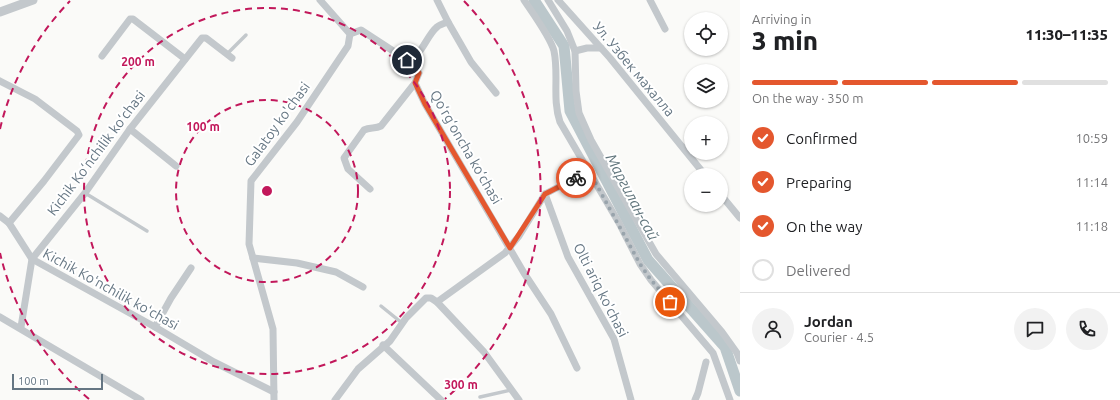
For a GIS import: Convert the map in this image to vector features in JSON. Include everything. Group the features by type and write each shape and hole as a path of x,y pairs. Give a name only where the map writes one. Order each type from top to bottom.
{"street":[{"path":"0,12 33,0"},
{"path":"320,0 350,34 361,30 407,60 411,59 419,51 437,27 448,22"},
{"path":"437,0 471,62 496,93"},
{"path":"524,0 554,49 557,76 555,109 560,122 651,280 713,353 730,400"},
{"path":"548,0 567,31 575,51 576,91 579,113 591,140 656,254 722,332 738,354 740,361"},
{"name":"Ул. Узбек махалла","path":"558,0 601,48 699,168"},
{"path":"650,0 665,29"},
{"path":"102,56 130,18 185,59"},
{"name":"Galatoy ko'chasi","path":"274,400 273,330 249,244 252,181 297,122 348,46 350,34"},
{"name":"Kichik Ko‘nchilik ko‘chasi","path":"21,327 32,259 85,193 130,129 202,38 206,38 230,56"},
{"path":"575,51 587,48 601,48"},
{"name":"Qo‘rg‘oncha ko‘chasi","path":"407,60 419,73 415,83 425,104 510,248 551,314 578,368"},
{"path":"0,81 35,100 77,131 79,135 44,181 8,223"},
{"path":"370,189 348,169 344,158 364,130 381,126 415,83"},
{"path":"130,129 176,166"},
{"path":"437,302 477,274 510,248 545,194 589,171"},
{"name":"Olti ariq ko'chasi","path":"545,194 568,257 614,339 631,400"},
{"path":"728,203 740,218"},
{"name":"Kichik Koʻnchilik koʻchasi","path":"0,216 8,223 32,259 155,327 214,362 274,392"},
{"path":"253,258 297,263 336,272 363,287"},
{"path":"155,327 171,298 191,268"},
{"path":"335,400 358,368 383,345 390,341 402,324 426,298 430,298 437,302 484,352 519,400"},
{"path":"0,317 21,327 141,400"},
{"path":"383,345 441,400"},
{"path":"695,400 706,362"}],"lane":[{"path":"230,56 246,35"},
{"path":"85,193 147,232"},
{"path":"381,306 402,324"},
{"path":"480,397 512,390"}],"waterway":[{"name":"Маргилан-сай","path":"534,0 564,46 570,111 648,260 725,347 740,391"}],"way so far":[{"path":"576,178 589,171 619,223 640,264 651,280 670,302"}],"route":[{"path":"407,60 419,73 419,78 415,83 425,104 510,248 542,202 545,194 576,178"}]}
